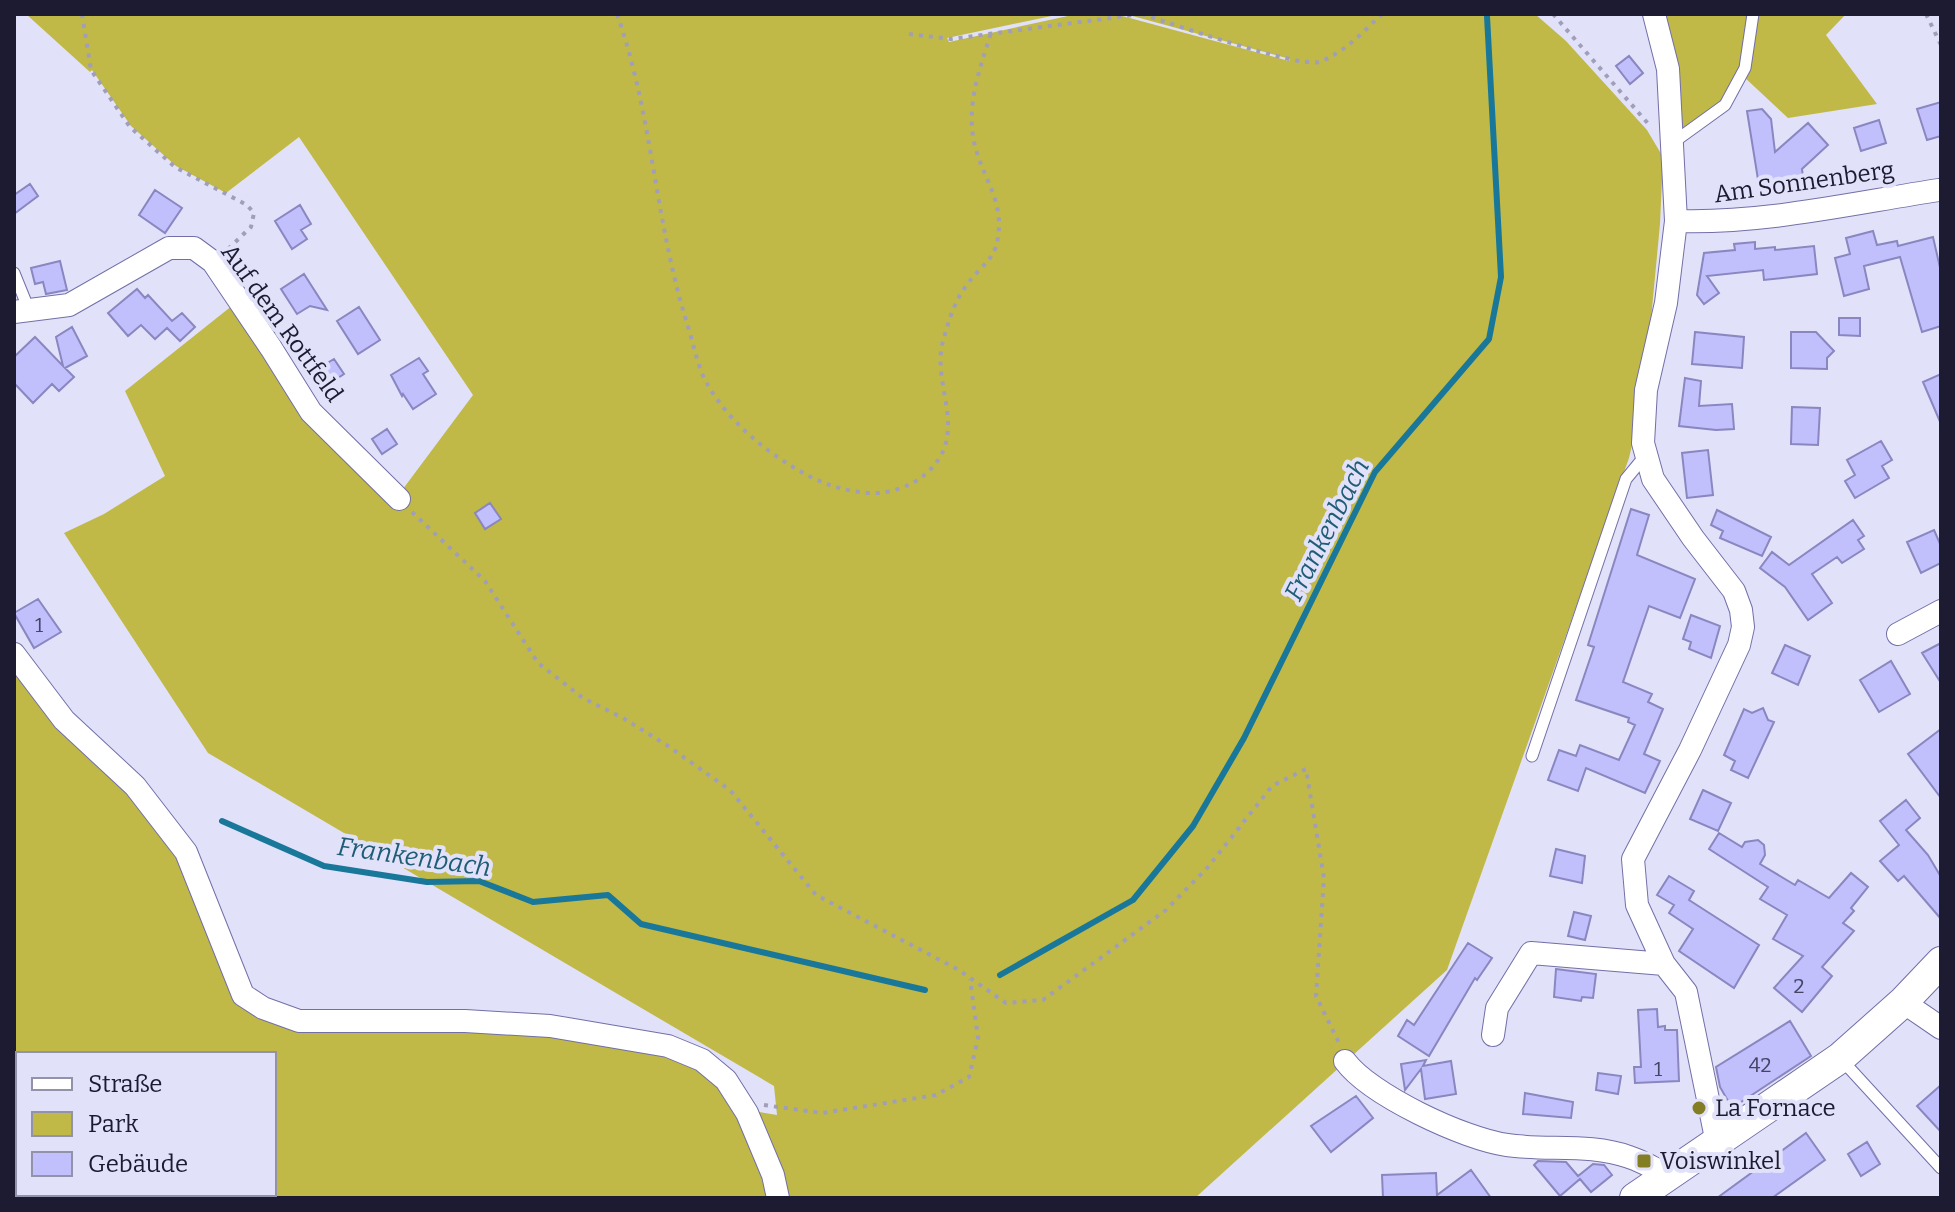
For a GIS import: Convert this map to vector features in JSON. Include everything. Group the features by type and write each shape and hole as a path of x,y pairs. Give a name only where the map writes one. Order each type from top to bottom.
{"main road":[{"path":"1635,1198 1840,1058 1903,1002 1941,962"}],"street":[{"path":"1654,14 1668,69 1676,221 1666,303 1646,390 1643,443 1653,479 1734,591 1743,627 1739,645 1690,750 1633,859 1637,905 1664,964 1686,992 1717,1143"},
{"name":"Am Sonnenberg","path":"1676,221 1700,222 1785,213 1940,193"},
{"name":"Auf dem Rottfeld","path":"22,311 69,305 169,248 194,248 213,262 311,412 399,499"},
{"path":"1898,634 1941,611"},
{"path":"14,654 64,720 135,786 186,852 243,995 263,1008 299,1021 465,1021 550,1026 668,1046 702,1060 726,1080 747,1113 773,1175 778,1198"},
{"path":"1493,1035 1497,1008 1531,953 1664,964"},
{"path":"1903,1002 1941,1028"},
{"path":"1345,1061 1355,1074 1374,1089 1467,1135 1507,1145 1573,1148 1628,1156 1668,1175"}],"lane":[{"path":"1671,144 1725,105 1745,68 1753,14"},
{"path":"14,273 22,311"},
{"path":"1532,756 1626,479 1645,456"},
{"path":"1840,1058 1941,1168"}],"path":[{"path":"82,14 91,70 130,127 175,167 247,205 254,213 251,227 213,262"},
{"path":"617,14 634,68 677,290 704,378 736,423 775,456 819,483 857,493 892,493 924,477 943,451 950,426 941,347 951,315 966,285 992,259 999,227 997,199 977,156 971,126 974,89 991,33"},
{"path":"909,34 951,39 1141,14 1289,60 1317,63 1353,43 1382,14"},
{"path":"1553,14 1663,142 1671,144"},
{"path":"1926,14 1941,45"},
{"path":"399,499 485,581 538,663 583,698 668,746 730,790 816,895 970,977 1006,1003 1043,1000 1166,910 1208,867 1272,786 1306,769 1324,878 1316,996 1334,1030 1345,1061"},
{"path":"735,1096 766,1106 822,1113 936,1095 969,1077 978,1038 970,977"}],"green space":[{"path":"26,14 1061,14 947,38 949,42 1077,14 1115,14 1289,61 1125,14 1535,14 1566,41 1647,130 1663,157 1660,224 1644,393 1629,458 1447,970 1195,1198 787,1198 753,1111 777,1115 774,1086 208,753 64,533 104,514 165,476 125,391 238,301 311,413 397,497 473,395 299,137 226,193 176,166 131,126 92,70 90,72"},
{"path":"1662,14 1751,14 1743,68 1722,103 1677,133"},
{"path":"1753,14 1846,14 1826,35 1877,104 1788,118 1743,76"},
{"path":"14,656 183,853 263,1011 637,1040 726,1080 778,1198 14,1198"}],"building":[{"path":"1629,56 1643,73 1630,84 1616,66"},
{"path":"1941,102 1941,136 1927,140 1917,109"},
{"path":"1762,109 1771,119 1775,152 1808,123 1828,145 1802,169 1804,186 1760,192 1747,111"},
{"path":"1879,120 1886,143 1861,151 1854,128"},
{"path":"30,184 38,196 14,214 14,195"},
{"path":"155,190 182,208 165,233 139,215"},
{"path":"300,205 311,224 301,230 307,239 292,249 275,221"},
{"path":"1873,231 1877,245 1897,241 1898,246 1933,237 1941,272 1941,326 1922,332 1900,257 1864,266 1869,289 1844,296 1835,258 1850,254 1846,238"},
{"path":"1755,242 1755,249 1814,246 1817,274 1764,280 1763,270 1707,276 1719,293 1704,304 1697,295 1704,253 1735,250 1734,244"},
{"path":"60,261 67,290 46,294 43,282 35,284 31,268"},
{"path":"304,274 327,310 310,306 297,314 281,289"},
{"path":"137,289 145,298 148,295 172,321 182,313 195,327 180,341 167,328 155,339 141,325 128,336 108,313"},
{"path":"359,307 380,340 358,354 337,321"},
{"path":"1839,318 1860,318 1860,336 1839,335"},
{"path":"72,327 87,356 65,368 74,377 59,391 52,384 33,403 14,383 14,357 35,337 63,366 56,337"},
{"path":"1695,332 1744,337 1742,368 1692,364"},
{"path":"1791,332 1816,332 1834,351 1827,358 1827,369 1791,368"},
{"path":"419,358 428,371 423,374 436,394 413,409 391,375"},
{"path":"334,359 344,374 327,385 317,369"},
{"path":"1941,374 1941,424 1923,382"},
{"path":"1685,378 1701,381 1699,406 1732,404 1734,429 1679,426"},
{"path":"1792,407 1820,408 1818,445 1791,444"},
{"path":"387,429 397,444 382,454 372,439"},
{"path":"1881,441 1892,460 1882,466 1889,478 1855,498 1845,481 1855,475 1847,460"},
{"path":"1708,450 1713,495 1687,498 1682,453"},
{"path":"490,503 501,519 485,529 475,513"},
{"path":"1631,509 1649,515 1637,555 1695,579 1680,618 1649,606 1623,682 1652,694 1648,702 1663,709 1644,754 1660,761 1645,793 1586,768 1578,791 1548,780 1559,750 1576,756 1580,745 1619,760 1635,725 1628,722 1629,718 1576,700 1594,647 1588,645"},
{"path":"1717,510 1771,537 1762,556 1720,538 1723,531 1711,525"},
{"path":"1853,520 1864,536 1858,540 1864,549 1842,563 1837,557 1812,574 1832,603 1808,620 1785,587 1760,568 1772,552 1789,565"},
{"path":"1934,530 1941,546 1941,563 1921,573 1907,542"},
{"path":"38,599 61,632 34,648 14,613"},
{"path":"1691,615 1720,626 1711,658 1689,649 1691,642 1683,639"},
{"path":"1941,643 1941,683 1922,653"},
{"path":"1785,645 1810,656 1798,685 1772,673"},
{"path":"1891,661 1910,694 1879,712 1860,680"},
{"path":"1763,708 1768,720 1774,722 1748,778 1731,770 1735,761 1724,755 1744,709 1752,713"},
{"path":"1941,729 1941,798 1908,754"},
{"path":"1703,790 1731,803 1718,831 1690,819"},
{"path":"1906,800 1920,818 1906,830 1928,855 1941,877 1941,919 1904,876 1898,881 1880,861 1899,845 1880,821"},
{"path":"1719,833 1742,847 1745,842 1758,840 1764,845 1765,855 1760,864 1795,885 1798,880 1829,898 1851,873 1868,887 1843,923 1854,931 1822,967 1832,976 1802,1012 1774,988 1803,956 1773,939 1787,915 1760,899 1768,887 1709,849"},
{"path":"1556,849 1585,856 1582,883 1550,876"},
{"path":"1669,876 1694,891 1689,900 1759,945 1734,988 1679,951 1693,929 1669,913 1674,905 1657,895"},
{"path":"1574,912 1591,916 1585,940 1568,936"},
{"path":"1468,943 1492,958 1477,980 1475,978 1429,1056 1398,1036 1407,1020 1414,1025"},
{"path":"1556,969 1596,974 1593,998 1582,997 1581,1001 1554,997"},
{"path":"1657,1009 1658,1027 1677,1030 1679,1081 1635,1083 1634,1067 1641,1067 1638,1010"},
{"path":"1790,1021 1811,1056 1732,1108 1720,1087 1716,1067"},
{"path":"1426,1060 1423,1066 1451,1061 1456,1094 1425,1099 1421,1069 1405,1090 1401,1064"},
{"path":"1598,1073 1621,1076 1618,1094 1596,1090"},
{"path":"1941,1085 1941,1132 1917,1106"},
{"path":"1525,1093 1573,1102 1571,1118 1523,1114"},
{"path":"1356,1096 1373,1118 1331,1152 1311,1126"},
{"path":"1806,1133 1825,1160 1772,1198 1717,1198"},
{"path":"1867,1142 1880,1164 1861,1176 1848,1154"},
{"path":"1538,1161 1566,1162 1578,1176 1593,1164 1604,1165 1612,1175 1591,1192 1580,1179 1560,1196 1534,1165"},
{"path":"1471,1170 1491,1198 1383,1198 1382,1175 1436,1173 1437,1195"}],"waterway":[{"name":"Frankenbach","path":"1000,975 1133,900 1193,826 1244,738 1375,472 1489,339 1501,277 1487,16"},
{"name":"Frankenbach","path":"222,821 324,866 427,882 479,881 533,902 608,895 641,924 925,990"}],"place":[{"name":"La Fornace","path":"1699,1108"},
{"name":"Voiswinkel","path":"1644,1161"}]}
